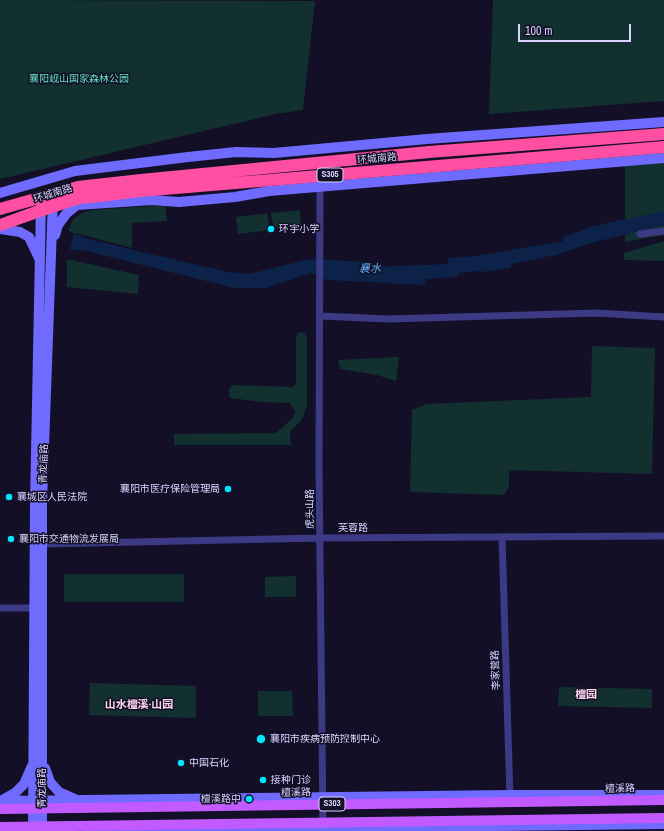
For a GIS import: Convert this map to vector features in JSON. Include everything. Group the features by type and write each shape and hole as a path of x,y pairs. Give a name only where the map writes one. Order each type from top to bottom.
{"highway":[{"name":"环城南路","path":"0,209 78,187 109,183 429,152 664,134"},
{"name":"环城南路","path":"1,229 48,208 79,198 320,181 664,147"}],"main road":[{"name":"檀溪路","path":"0,809 38,805 510,798 664,800"},
{"name":"S303","path":"0,827 38,829 608,825 664,818"}],"street":[{"path":"0,193 75,171 236,152 274,153 319,148 664,122"},
{"path":"319,148 320,181"},
{"path":"77,205 152,200 179,202 235,197 320,181 664,158"},
{"name":"虎头山路","path":"320,181 320,538 323,827"},
{"name":"青龙庙路","path":"38,829 38,608 36,462 40,260 48,208 52,194"},
{"path":"52,248 58,225 66,214 77,205 100,196"},
{"name":"青龙庙路","path":"38,608 42,544 42,496 52,248 48,208 40,197"},
{"path":"1,229 20,232 30,237 40,260"},
{"path":"640,234 664,232"},
{"path":"320,316 388,319 597,313 664,317"},
{"name":"芙蓉路","path":"42,544 320,538 664,536"},
{"name":"李家营路","path":"502,537 510,798"},
{"path":"0,608 38,608"},
{"path":"0,801 15,794 24,784 38,761 50,782 59,792 79,801"},
{"path":"510,798 664,794"},
{"path":"0,801 38,805 79,801 322,801"},
{"path":"608,825 664,824"},
{"path":"88,831 323,827"}],"green space":[{"name":"襄阳岘山国家森林公园","path":"0,0 315,1 303,110 276,114 0,179"},
{"path":"493,0 664,0 664,101 489,114"},
{"path":"664,147 664,235 625,242 625,150"},
{"path":"165,205 167,221 132,223 132,248 68,231 73,219 82,213 93,210"},
{"path":"300,210 301,225 273,228 271,213"},
{"path":"267,213 270,230 238,234 236,217"},
{"path":"664,241 664,261 624,260 624,253"},
{"path":"67,259 139,275 138,294 67,287"},
{"path":"303,332 307,339 307,406 302,419 290,432 291,445 174,445 174,434 276,433 293,418 295,412 290,403 261,402 231,398 229,397 229,389 232,385 292,387 296,384 296,339 298,333"},
{"path":"592,346 655,348 652,474 509,470 509,486 504,495 410,492 412,410 426,404 591,397"},
{"path":"399,357 396,381 377,375 340,369 338,360"},
{"path":"64,574 184,574 184,602 64,602"},
{"path":"296,576 296,597 265,597 265,577"},
{"path":"90,683 196,686 196,718 89,715"},
{"path":"559,687 652,689 652,708 558,706"},
{"path":"258,691 292,691 293,716 258,716"}],"water":[{"name":"襄水","path":"664,211 664,225 591,243 556,255 511,264 511,268 460,273 457,277 425,279 425,285 327,280 311,273 266,288 234,288 82,250 70,250 74,233 85,238 146,253 228,272 249,274 309,259 372,262 372,267 448,264 448,258 475,256 563,241 563,237 594,226"}],"place":[{"name":"环宇小学","path":"271,229"},
{"name":"襄阳市医疗保险管理局","path":"228,489"},
{"name":"襄城区人民法院","path":"9,497"},
{"name":"襄阳市交通物流发展局","path":"11,539"},
{"name":"襄阳市疾病预防控制中心","path":"261,739"},
{"name":"中国石化","path":"181,763"},
{"name":"接种门诊","path":"263,780"},
{"name":"檀溪路中","path":"249,799"}],"district":[{"name":"檀园","path":"586,695"},
{"name":"山水檀溪·山园","path":"139,705"}]}
